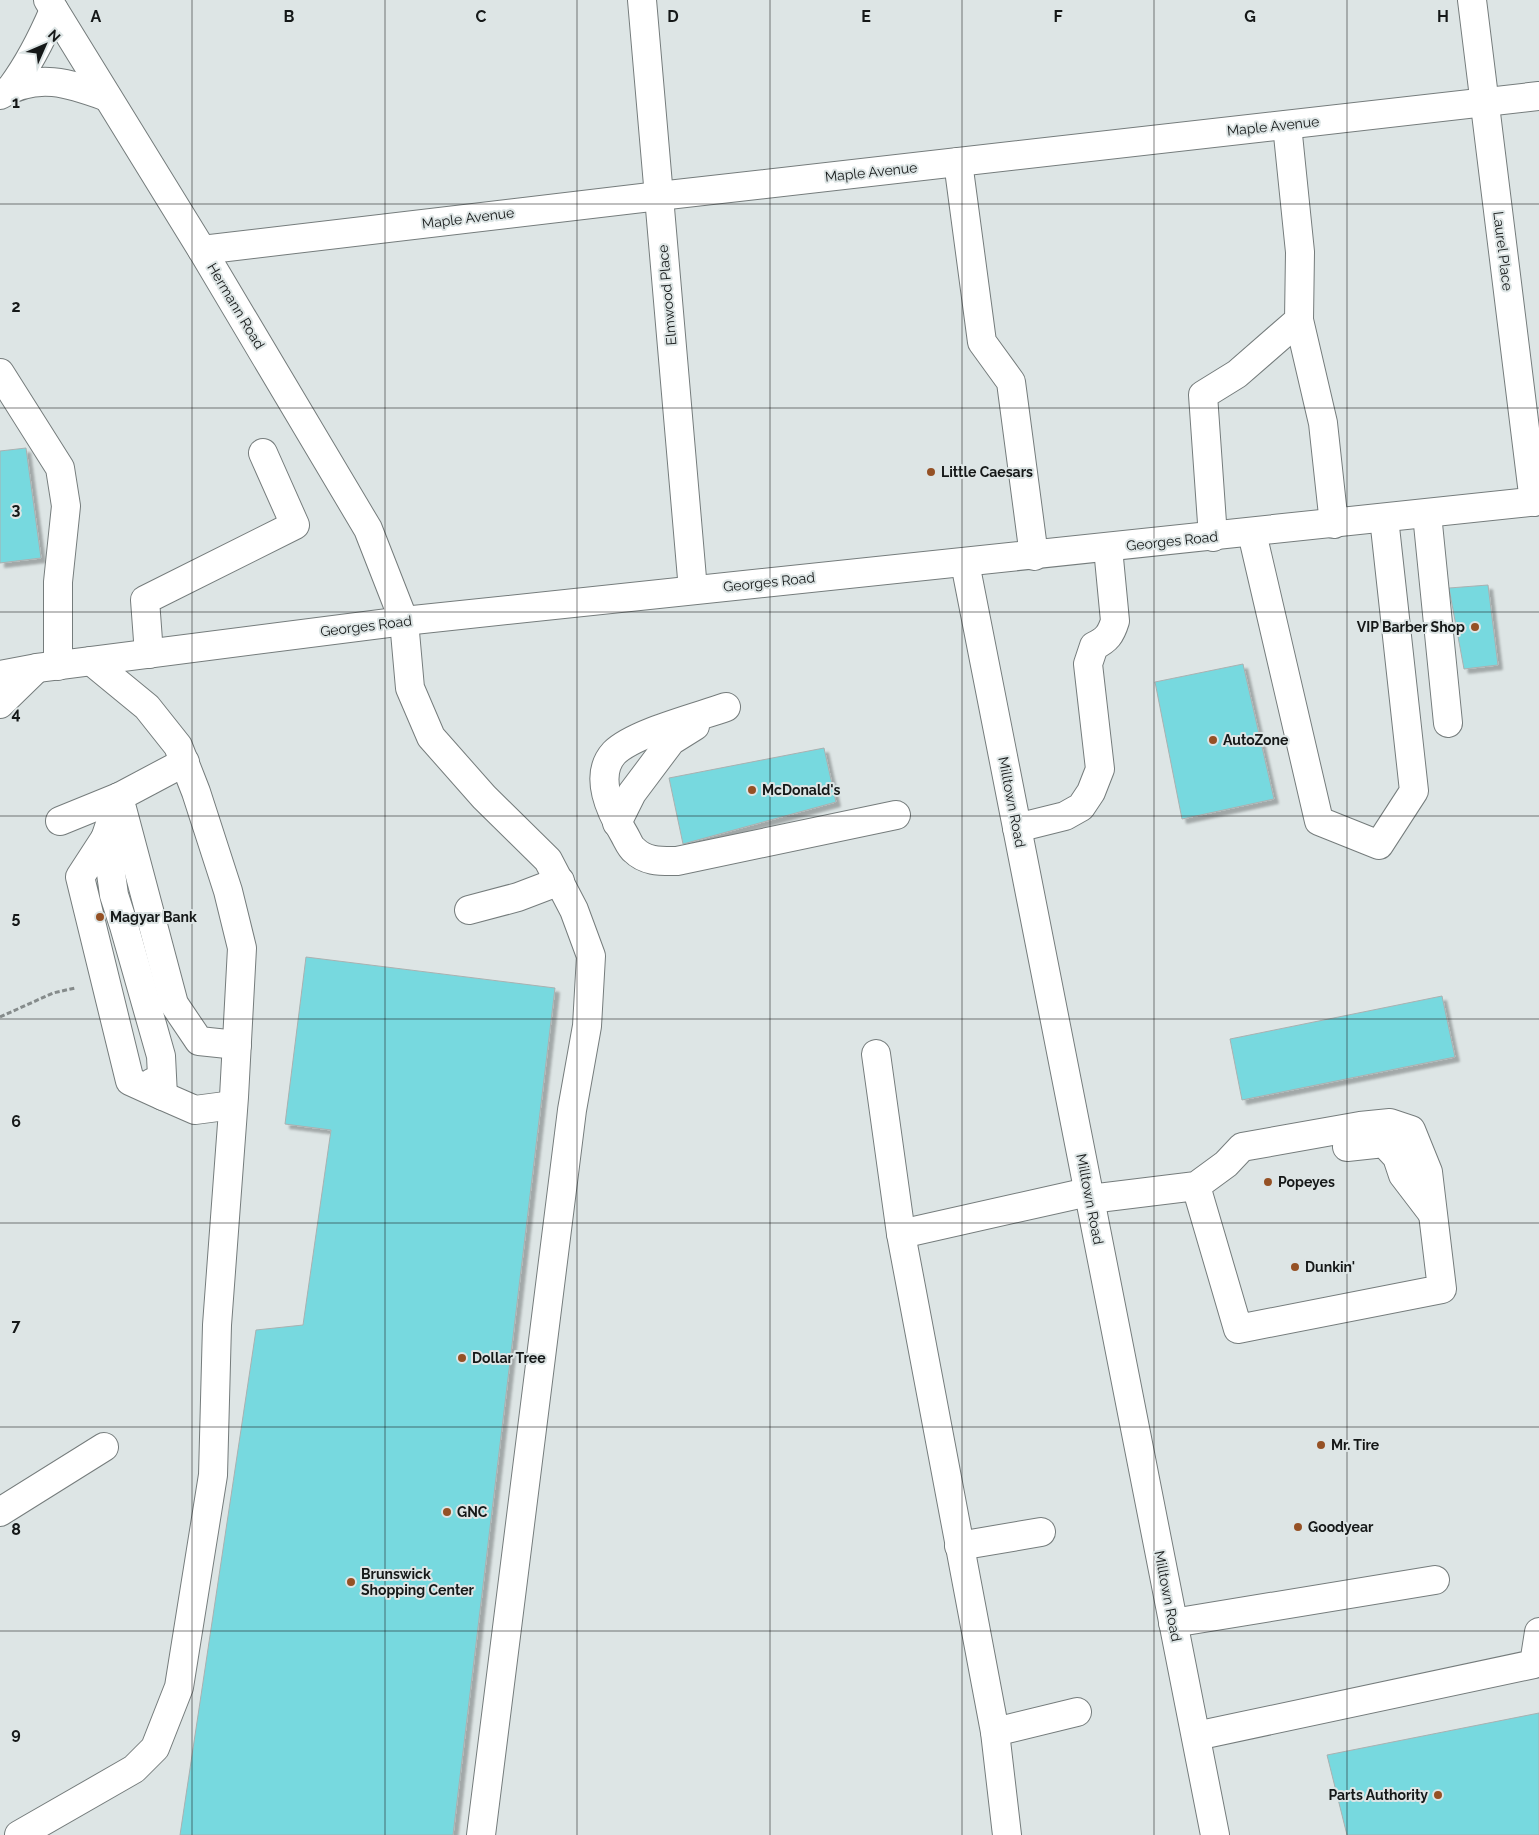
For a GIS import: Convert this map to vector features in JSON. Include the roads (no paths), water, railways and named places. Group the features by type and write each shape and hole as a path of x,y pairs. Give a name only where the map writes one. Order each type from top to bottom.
{"street":[{"name":"Elmwood Place","path":"642,0 693,590"},
{"name":"Laurel Place","path":"1472,0 1536,502"},
{"path":"6,92 26,67 51,5"},
{"name":"Hermann Road","path":"51,5 202,250 368,529 404,621 410,688 431,737 484,797 548,860 574,910 591,956 587,1026 572,1110 481,1835"},
{"path":"6,92 42,82 60,82 74,84 107,97"},
{"name":"Maple Avenue","path":"202,250 1539,96"},
{"path":"1287,125 1300,252 1299,320 1323,423 1334,524"},
{"path":"958,162 982,342 1011,382 1034,556"},
{"path":"1213,537 1203,395 1237,374 1299,320"},
{"path":"0,373 60,468 66,506 48,667 0,704"},
{"path":"150,654 145,600 295,525 263,453"},
{"name":"Georges Road","path":"0,675 91,661 404,621 1536,502"},
{"path":"1427,514 1448,723"},
{"path":"1252,532 1319,822 1379,845 1414,791 1384,518"},
{"path":"1017,828 1065,816 1081,807 1091,792 1100,769 1088,664 1094,646 1105,641 1112,633 1115,621 1108,548"},
{"name":"Milltown Road","path":"965,563 1215,1835"},
{"path":"19,1835 134,1768 155,1748 179,1687 213,1475 216,1325 233,1105 242,948 228,891 196,792 178,746 147,707 91,661"},
{"path":"617,822 632,793 671,741 726,707 644,735 626,744 613,754 606,770 605,791 617,822 634,850 654,862 669,861 896,815"},
{"path":"60,821 119,797 185,762"},
{"path":"119,797 94,872 147,1074 163,1096 195,1110 233,1105"},
{"path":"119,797 174,1004 199,1041 237,1045"},
{"path":"469,910 518,897 560,882"},
{"path":"876,1054 901,1234 995,1732 1007,1835"},
{"path":"901,1234 1089,1195 1196,1186 1226,1164 1242,1147 1390,1122 1411,1130 1428,1172 1442,1289 1238,1329 1196,1186"},
{"path":"0,1512 104,1447"},
{"path":"960,1546 1041,1532"},
{"path":"1173,1623 1435,1580"},
{"path":"1196,1736 1534,1664 1539,1632"},
{"path":"995,1732 1077,1712"}],"place":[{"name":"Little Caesars","path":"931,472"},
{"name":"VIP Barber Shop","path":"1475,627"},
{"name":"AutoZone","path":"1213,740"},
{"name":"McDonald's","path":"752,790"},
{"name":"Magyar Bank","path":"100,917"},
{"name":"Popeyes","path":"1268,1182"},
{"name":"Dunkin'","path":"1295,1267"},
{"name":"Dollar Tree","path":"462,1358"},
{"name":"Mr. Tire","path":"1321,1445"},
{"name":"GNC","path":"447,1512"},
{"name":"Goodyear","path":"1298,1527"},
{"name":"Brunswick Shopping Center","path":"351,1582"},
{"name":"Parts Authority","path":"1438,1795"}]}
